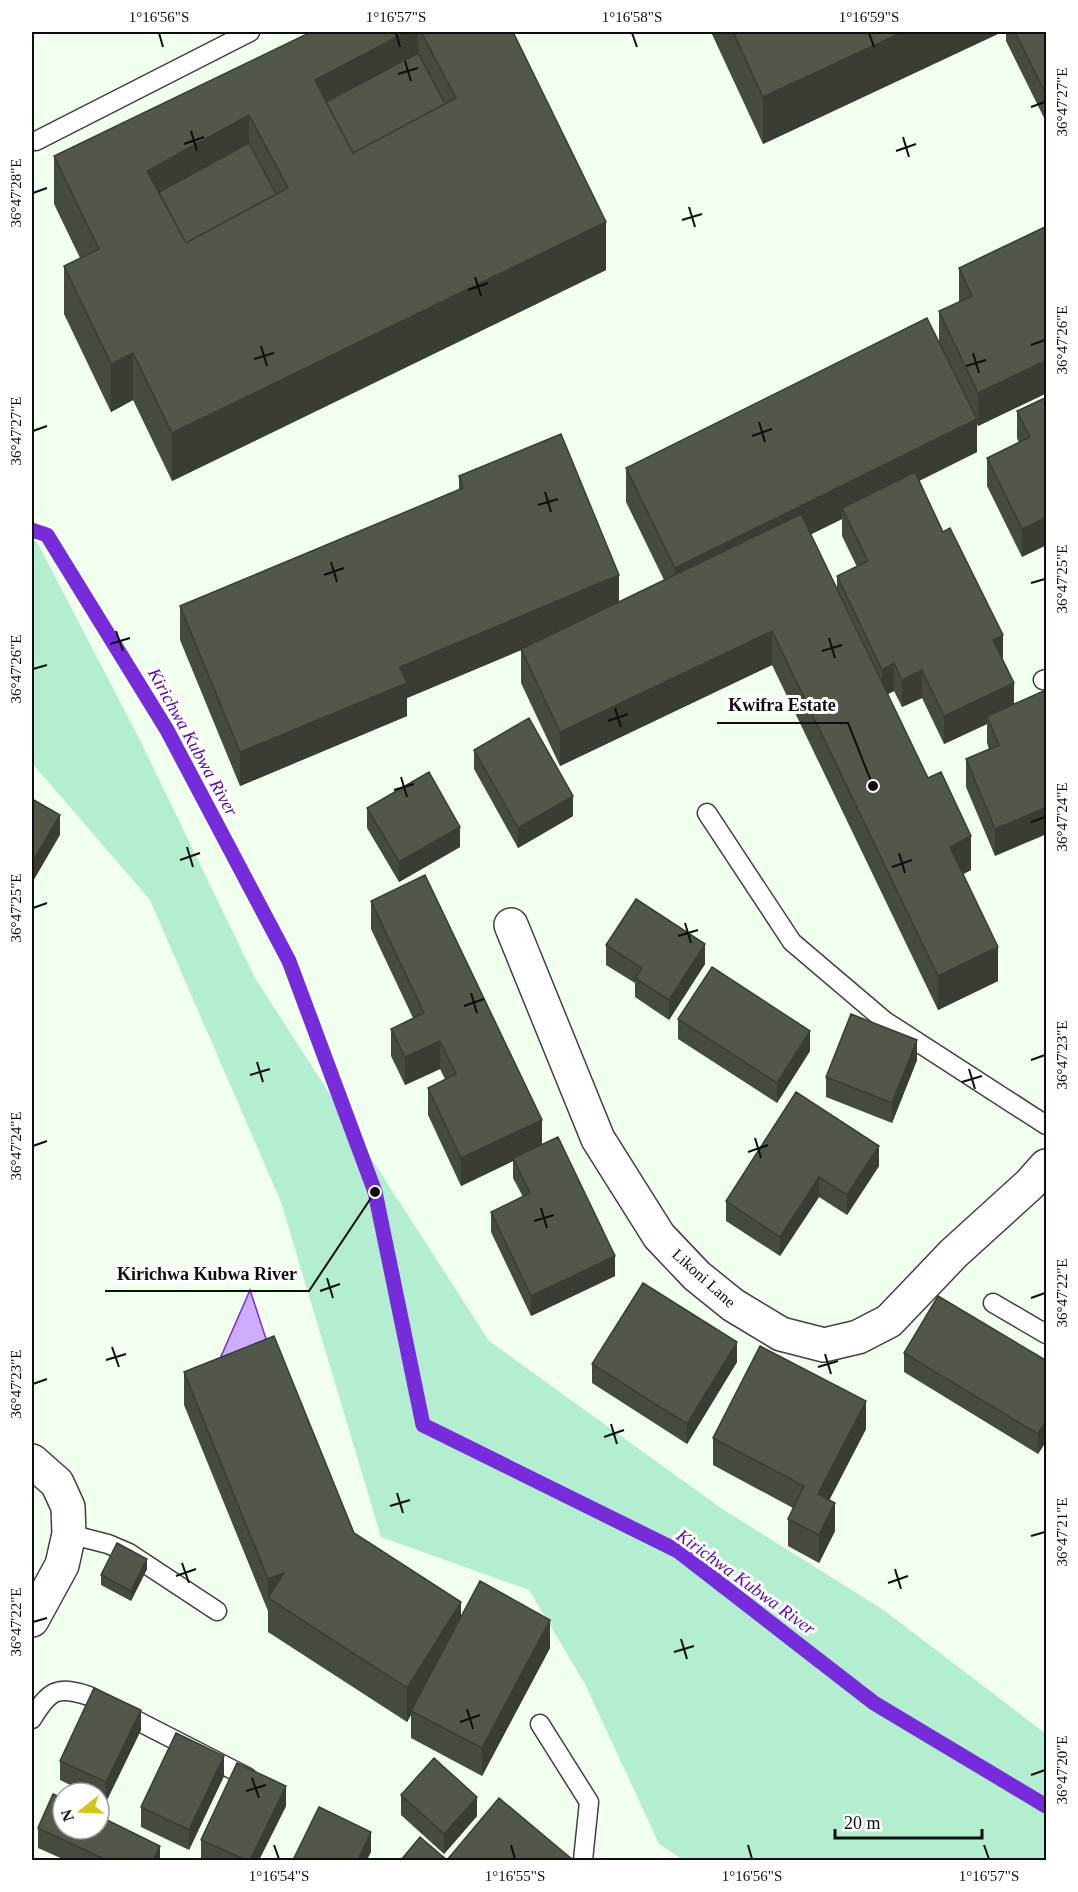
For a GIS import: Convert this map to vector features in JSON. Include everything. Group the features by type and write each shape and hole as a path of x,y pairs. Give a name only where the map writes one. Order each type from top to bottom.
{"street":[{"name":"Likoni Lane","path":"511,925 598,1139 659,1236 697,1276 733,1305 781,1334 824,1345 858,1337 889,1321 954,1253 1041,1182"},
{"path":"32,1461 57,1483 68,1507 69,1534 62,1565 32,1620"}],"lane":[{"path":"36,141 249,32"},
{"path":"707,813 792,942 885,1022 1047,1125"},
{"path":"993,1303 1047,1334"},
{"path":"69,1534 108,1544 129,1553 217,1611"},
{"path":"32,1719 43,1700 55,1692 70,1690 89,1696 247,1777"},
{"path":"540,1724 590,1802 583,1860"}],"green space":[{"path":"32,540 37,542 140,740 255,978 489,1341 721,1508 885,1611 1046,1734 1046,1860 683,1860 659,1844 585,1684 529,1590 381,1537 281,1202 150,900 32,763"}],"shaded area":[{"path":"250,1290 271,1354 216,1368"}],"building":[{"path":"311,32 406,32 315,80 353,153 456,98 421,32 513,32 606,222 172,433 133,353 111,364 64,266 99,249 54,156","holes":["249,115 288,188 186,243 147,171"]},
{"path":"733,32 903,32 763,97"},
{"path":"1015,32 1047,32 1047,96"},
{"path":"418,53 445,104 353,153 326,102"},
{"path":"249,143 276,194 186,243 159,192"},
{"path":"1047,226 1047,360 978,393 939,311 972,296 959,268"},
{"path":"927,318 977,419 675,568 626,468"},
{"path":"1047,397 1047,517 1022,529 987,458 1030,437 1017,411"},
{"path":"561,434 619,575 400,667 407,683 240,752 180,606 463,488 459,476"},
{"path":"915,472 943,532 950,528 1003,635 993,640 1014,683 944,716 922,670 902,680 894,663 882,670 837,576 868,561 842,508"},
{"path":"801,514 928,778 941,772 971,836 950,847 998,947 938,976 772,631 560,732 521,649"},
{"path":"1046,690 1047,807 995,829 966,759 999,745 987,716"},
{"path":"529,718 573,796 518,828 474,750"},
{"path":"429,772 460,827 399,862 367,808"},
{"path":"32,799 60,815 32,863"},
{"path":"425,875 542,1120 461,1158 428,1088 456,1074 440,1041 405,1057 391,1029 424,1013 371,901"},
{"path":"636,899 705,944 669,1000 635,978 642,968 606,945"},
{"path":"712,967 810,1031 777,1083 678,1019"},
{"path":"851,1014 917,1040 892,1103 826,1077"},
{"path":"796,1092 879,1146 847,1195 819,1177 780,1237 726,1201"},
{"path":"558,1137 615,1256 531,1296 491,1212 530,1193 513,1158"},
{"path":"643,1283 737,1342 687,1424 592,1364"},
{"path":"938,1296 1047,1361 1047,1420 1038,1434 904,1353"},
{"path":"274,1336 354,1533 461,1602 407,1688 268,1598 284,1573 268,1579 184,1372"},
{"path":"760,1346 866,1401 818,1494 835,1503 819,1535 788,1519 804,1486 713,1438"},
{"path":"117,1543 147,1559 131,1591 101,1575"},
{"path":"480,1581 550,1620 482,1748 411,1711"},
{"path":"94,1688 141,1710 106,1781 60,1761"},
{"path":"176,1733 224,1756 189,1830 141,1807"},
{"path":"434,1758 477,1797 444,1834 401,1795"},
{"path":"237,1763 286,1786 250,1860 201,1840"},
{"path":"499,1798 573,1860 447,1860"},
{"path":"51,1799 51,1834 38,1828"},
{"path":"319,1807 371,1832 358,1860 293,1860"},
{"path":"111,1822 160,1846 153,1860 106,1860 66,1841 111,1841"},
{"path":"420,1837 447,1860 401,1860"}],"waterway":[{"name":"Kirichwa Kubwa River","path":"32,530 47,535 167,730 289,961 375,1192 423,1425 678,1551 874,1703 1046,1806"}],"place":[{"name":"Kwifra Estate","path":"873,786"},
{"name":"Kirichwa Kubwa River","path":"375,1192"}]}
